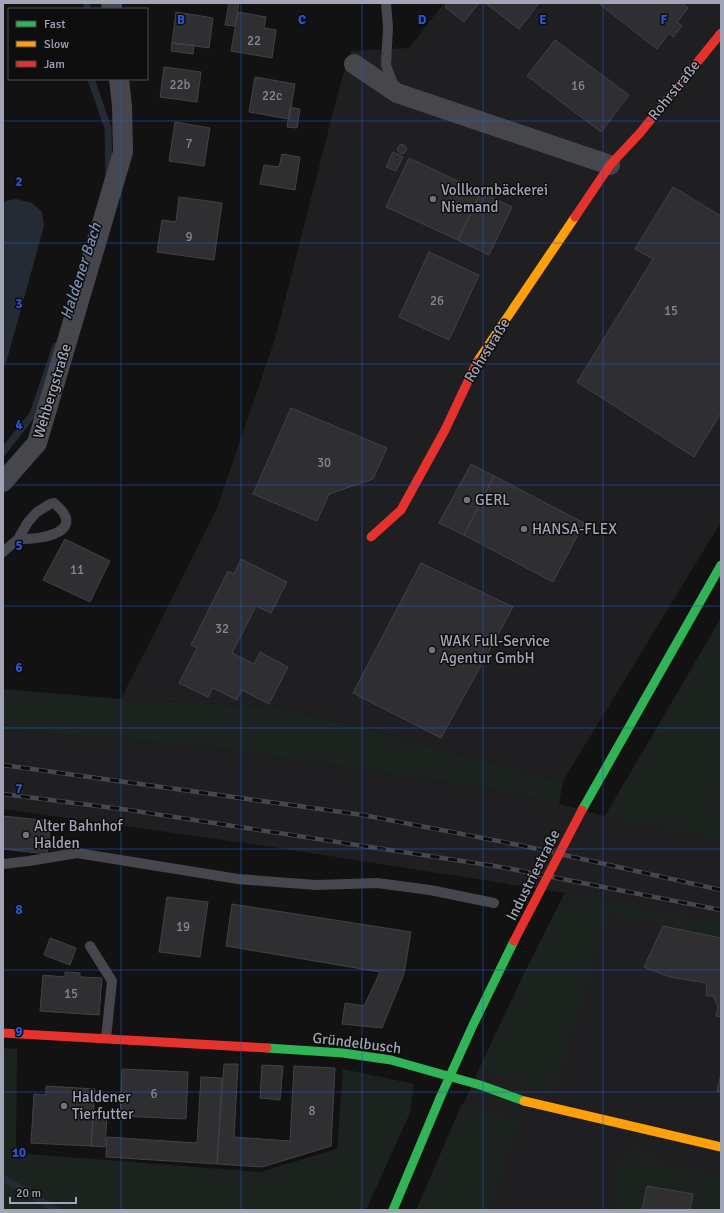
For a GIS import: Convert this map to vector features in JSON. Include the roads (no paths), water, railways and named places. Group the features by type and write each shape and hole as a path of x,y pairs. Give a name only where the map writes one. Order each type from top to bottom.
{"street":[{"name":"Rohrstraße","path":"371,537 402,510 444,430 474,366 610,165 640,133 721,33"},
{"path":"354,64 397,94 610,165"},
{"name":"Wehbergstraße","path":"3,482 37,443 123,152 119,80"},
{"name":"Industriestraße","path":"394,1210 429,1122 458,1057 517,937 582,810 721,565"},
{"name":"Gründelbusch","path":"3,1033 106,1038 343,1054 391,1060 480,1086 527,1102 721,1147"}],"lane":[{"path":"386,3 388,27 386,65 397,94"},
{"path":"3,552 18,539 28,522 37,512 54,503 62,510 67,521 65,526 56,533 46,537 18,539"},
{"path":"3,864 77,853 238,879 316,885 377,883 430,890 494,903"},
{"path":"90,946 112,981 106,1038"}],"waterway":[{"name":"Haldener Bach","path":"87,3 87,8"},
{"name":"Haldener Bach","path":"91,80 108,128 109,174"},
{"name":"Haldener Bach","path":"3,452 33,414 56,346"},
{"name":"Haldener Bach","path":"3,1178 56,1210"}],"railway":[{"path":"3,765 363,815 524,846 721,890"},
{"path":"3,794 129,810 501,867 721,910"}],"place":[{"name":"Vollkornbäckerei Niemand","path":"433,199"},
{"name":"GERL","path":"467,500"},
{"name":"HANSA-FLEX","path":"524,529"},
{"name":"WAK Full-Service Agentur GmbH","path":"432,650"},
{"name":"Alter Bahnhof Halden","path":"26,835"},
{"name":"Haldener Tierfutter","path":"64,1106"}]}
